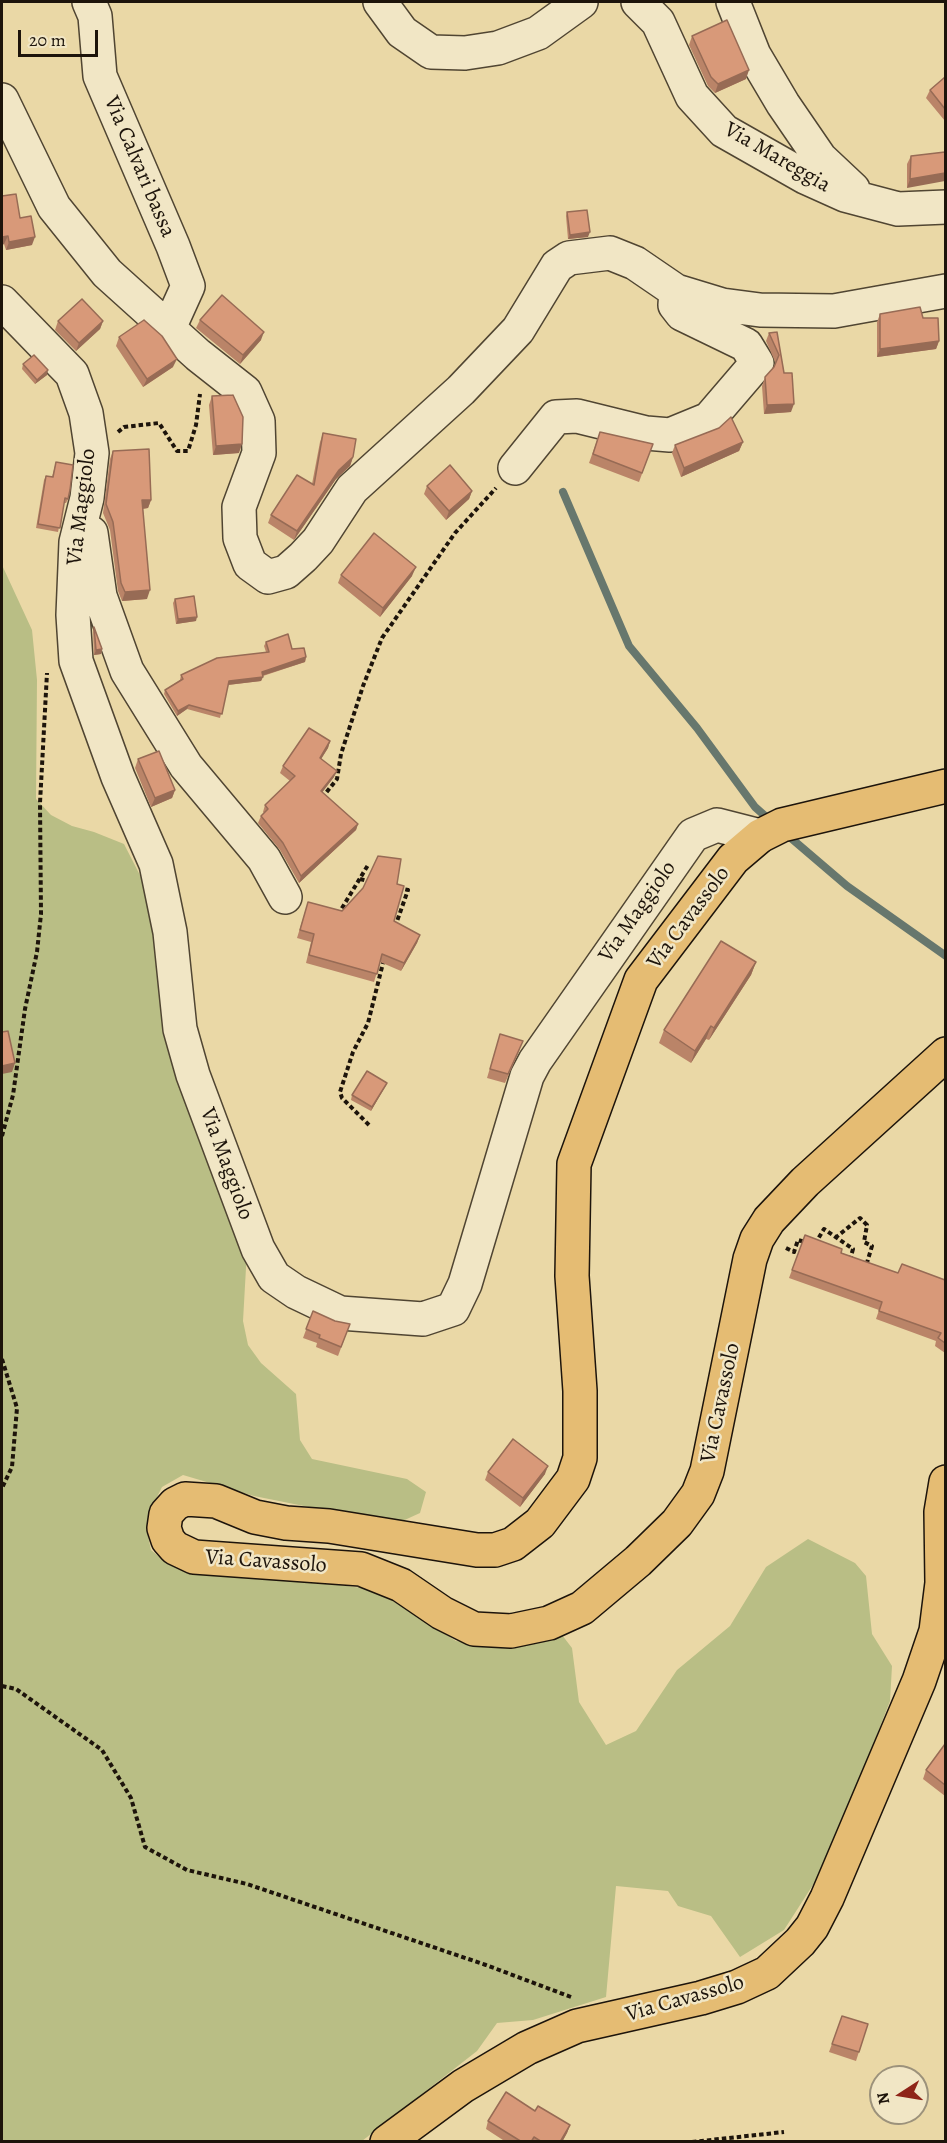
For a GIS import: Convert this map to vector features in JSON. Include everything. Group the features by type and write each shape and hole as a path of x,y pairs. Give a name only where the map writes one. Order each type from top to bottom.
{"main road":[{"path":"768,832 945,786"},
{"name":"Via Cavassolo","path":"768,832 721,875 641,980 574,1164 572,1276 580,1390 580,1458 573,1479 540,1523 513,1544 495,1550 477,1550 329,1526 286,1523 255,1517 216,1501 185,1499 175,1504 166,1514 164,1528 168,1540 175,1548 194,1557 361,1569 401,1585 442,1613 474,1629 510,1631 549,1623 582,1608 638,1561 677,1523 698,1494 707,1471 750,1259 757,1239 769,1220 805,1182 945,1054"},
{"name":"Via Cavassolo","path":"387,2142 463,2086 527,2048 577,2026 701,1998 750,1981 778,1964 812,1927 919,1681 936,1631 942,1583 941,1512 945,1482"}],"street":[{"name":"Via Calvari bassa","path":"89,2 95,16 100,76 188,286 169,328"},
{"path":"380,2 402,32 431,52 465,53 498,48 538,33 580,2"},
{"name":"Via Mareggia","path":"638,2 658,22 692,96 724,131 805,177 845,195 898,209 945,207"},
{"path":"733,2 754,55 783,104 820,158 869,202"},
{"path":"751,2 754,55"},
{"path":"2,100 54,207 107,273 198,355 245,393 258,421 259,453 239,507 240,538 250,564 268,576 286,572 303,557 318,541 352,489 461,390 510,339 557,266 569,258 610,253 636,263 676,291 722,305 751,309 834,311 945,291"},
{"path":"515,468 556,417 577,416 646,433 670,435 709,419 757,363 746,345 682,314 675,305 676,291"},
{"name":"Via Maggiolo","path":"2,302 72,374 86,413 92,453 87,498 76,542 73,615 76,661 118,777 156,864 170,932 180,1029 193,1076 258,1249 274,1277 296,1292 340,1313 423,1320 453,1309 465,1284 527,1076 535,1061 693,835 717,825 768,832"},
{"path":"87,498 100,596 127,671 186,766 264,859 285,897"}],"path":[{"path":"92,453 124,427 159,423 177,451 188,451 201,400 196,371 198,355"},
{"path":"318,802 337,778 341,754 363,686 382,638 455,533 515,468"},
{"path":"2,1136 13,1095 25,1010 38,952 41,914 40,803 48,668"},
{"path":"328,911 339,913 368,865"},
{"path":"360,879 375,884"},
{"path":"391,937 408,890 397,888"},
{"path":"369,1125 342,1098 340,1092 353,1052 368,1023 384,958"},
{"path":"835,1238 860,1218 867,1225 864,1242 872,1246 866,1269 860,1266"},
{"path":"786,1247 794,1252 798,1240 814,1245 824,1229 853,1249 850,1261"},
{"path":"2,1359 17,1408 12,1467 2,1488"},
{"path":"2,1686 16,1689 102,1750 131,1798 145,1846 187,1870 248,1884 486,1965 561,1992 610,2020"},
{"path":"692,2142 784,2132"}],"green space":[{"path":"2,565 32,630 37,680 36,799 51,815 72,826 124,844 146,887 247,1250 243,1321 248,1345 261,1363 296,1394 300,1440 312,1459 407,1479 426,1492 420,1513 398,1523 254,1496 183,1475 162,1487 152,1507 147,1532 151,1550 164,1561 376,1590 456,1641 509,1646 562,1635 572,1648 579,1702 606,1745 636,1731 677,1670 730,1626 766,1567 808,1539 855,1563 866,1576 872,1634 892,1666 890,1701 827,1863 784,1930 740,1957 711,1916 678,1906 668,1891 616,1886 606,1997 533,2020 497,2023 477,2051 362,2141 2,2141"}],"building":[{"path":"727,20 749,70 718,84 711,77 692,36"},
{"path":"945,77 945,109 930,90"},
{"path":"945,152 945,173 910,179 911,156"},
{"path":"16,194 20,218 31,216 35,237 9,242 8,236 2,237 2,196"},
{"path":"587,210 590,232 570,235 567,212"},
{"path":"222,295 264,332 243,355 200,320"},
{"path":"82,299 103,321 79,343 58,321"},
{"path":"920,307 923,318 938,318 939,341 880,349 880,314"},
{"path":"144,320 162,336 177,359 147,379 119,337"},
{"path":"777,332 784,373 792,373 794,404 767,405 765,377 774,367 779,355 769,333"},
{"path":"34,355 48,370 37,380 23,364"},
{"path":"233,395 243,417 242,444 216,446 212,396"},
{"path":"731,417 743,442 684,468 675,445 719,428"},
{"path":"600,432 653,444 642,473 593,454"},
{"path":"323,433 356,439 353,457 339,470 297,531 271,515 297,475 314,485"},
{"path":"149,449 151,500 142,500 150,590 125,592 121,583 113,522 106,504 113,451"},
{"path":"56,462 73,465 70,490 68,499 65,498 60,528 38,524 46,476 53,477"},
{"path":"450,465 472,491 449,511 427,486"},
{"path":"374,533 416,567 383,608 341,575"},
{"path":"194,596 197,617 178,619 175,599"},
{"path":"94,627 102,649 96,650"},
{"path":"288,634 292,649 304,648 306,657 262,672 263,677 229,681 222,714 189,705 178,711 165,690 183,679 181,675 217,658 269,652 266,642"},
{"path":"309,728 330,741 320,758 337,771 321,791 358,824 301,876 283,843 261,816 268,809 265,805 295,776 283,766"},
{"path":"159,751 175,790 155,798 138,759"},
{"path":"378,856 401,859 397,884 404,886 394,921 420,935 404,963 382,954 377,974 309,955 314,934 300,930 308,902 342,911 363,888"},
{"path":"721,941 756,962 714,1028 711,1026 695,1051 664,1030"},
{"path":"8,1031 15,1063 2,1066 2,1032"},
{"path":"500,1034 523,1041 508,1074 490,1069"},
{"path":"367,1071 387,1083 372,1107 352,1095"},
{"path":"805,1235 842,1249 841,1253 898,1273 902,1264 945,1280 945,1343 938,1338 941,1333 879,1311 882,1302 792,1270"},
{"path":"313,1311 335,1321 350,1324 341,1347 319,1338 320,1335 306,1329"},
{"path":"513,1439 548,1466 523,1498 488,1472"},
{"path":"945,1744 945,1785 926,1770"},
{"path":"842,2016 868,2024 859,2052 832,2044"},
{"path":"506,2092 535,2111 538,2106 570,2125 560,2142 542,2142 534,2137 531,2142 522,2142 488,2121"}],"waterway":[{"path":"563,492 629,646 697,728 755,807 773,823"},
{"path":"785,833 847,886 946,956"}]}
